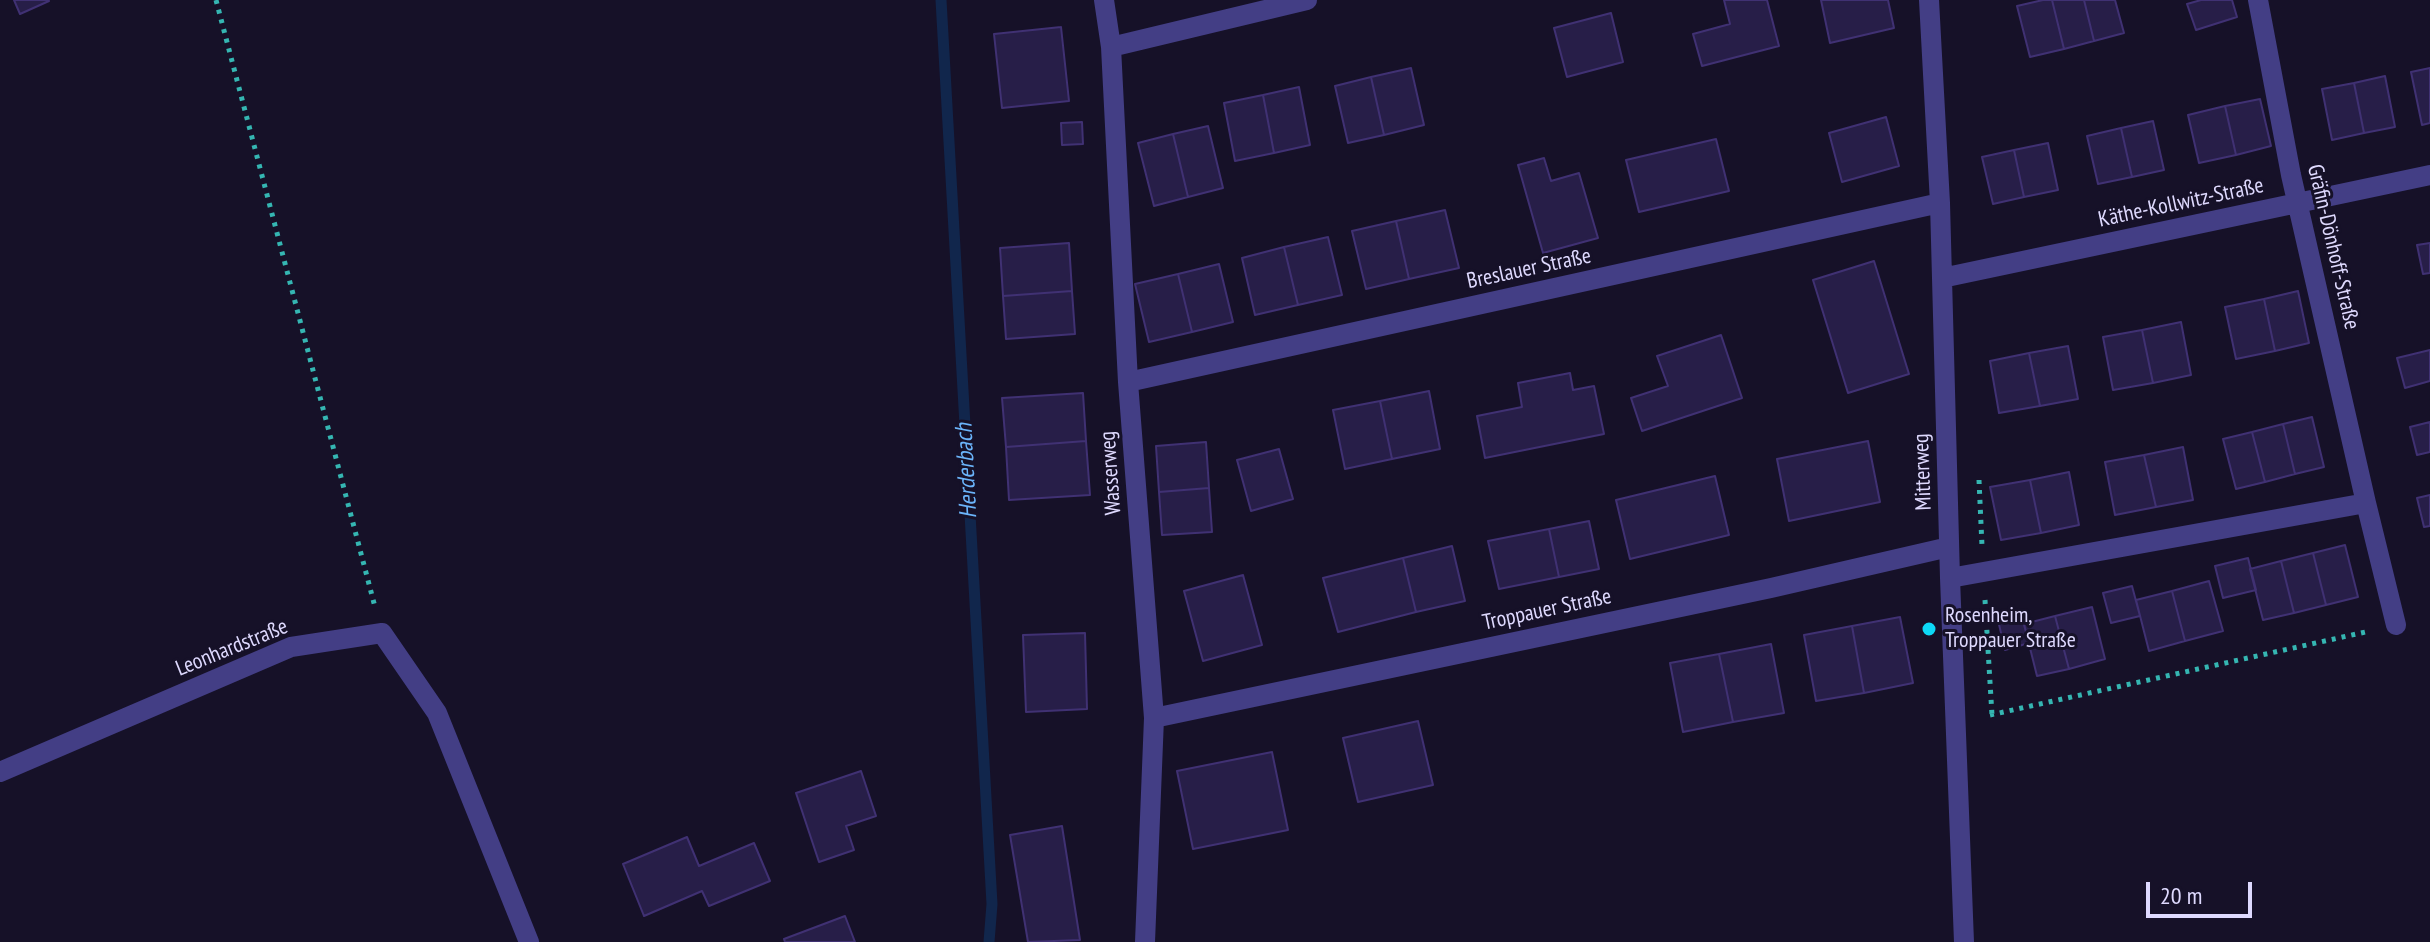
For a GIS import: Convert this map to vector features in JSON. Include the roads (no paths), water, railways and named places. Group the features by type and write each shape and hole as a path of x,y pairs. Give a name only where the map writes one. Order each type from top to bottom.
{"street":[{"name":"Wasserweg","path":"1104,0 1111,47 1128,382 1154,718 1145,942"},
{"path":"1111,47 1307,0"},
{"name":"Mitterweg","path":"1929,0 1940,203 1964,942"},
{"name":"Gräfin-Dönhoff-Straße","path":"2258,0 2298,203 2396,625"},
{"name":"Käthe-Kollwitz-Straße","path":"1942,278 2430,175"},
{"name":"Breslauer Straße","path":"1128,382 1940,203"},
{"path":"1950,578 2366,503"},
{"name":"Troppauer Straße","path":"1154,718 1771,588 1949,547"},
{"name":"Leonhardstraße","path":"0,772 291,647 382,633 437,713 529,942"}],"waterway":[{"name":"Herderbach","path":"941,0 992,904 989,942"}],"place":[{"name":"Rosenheim, Troppauer Straße","path":"1929,629"}]}
